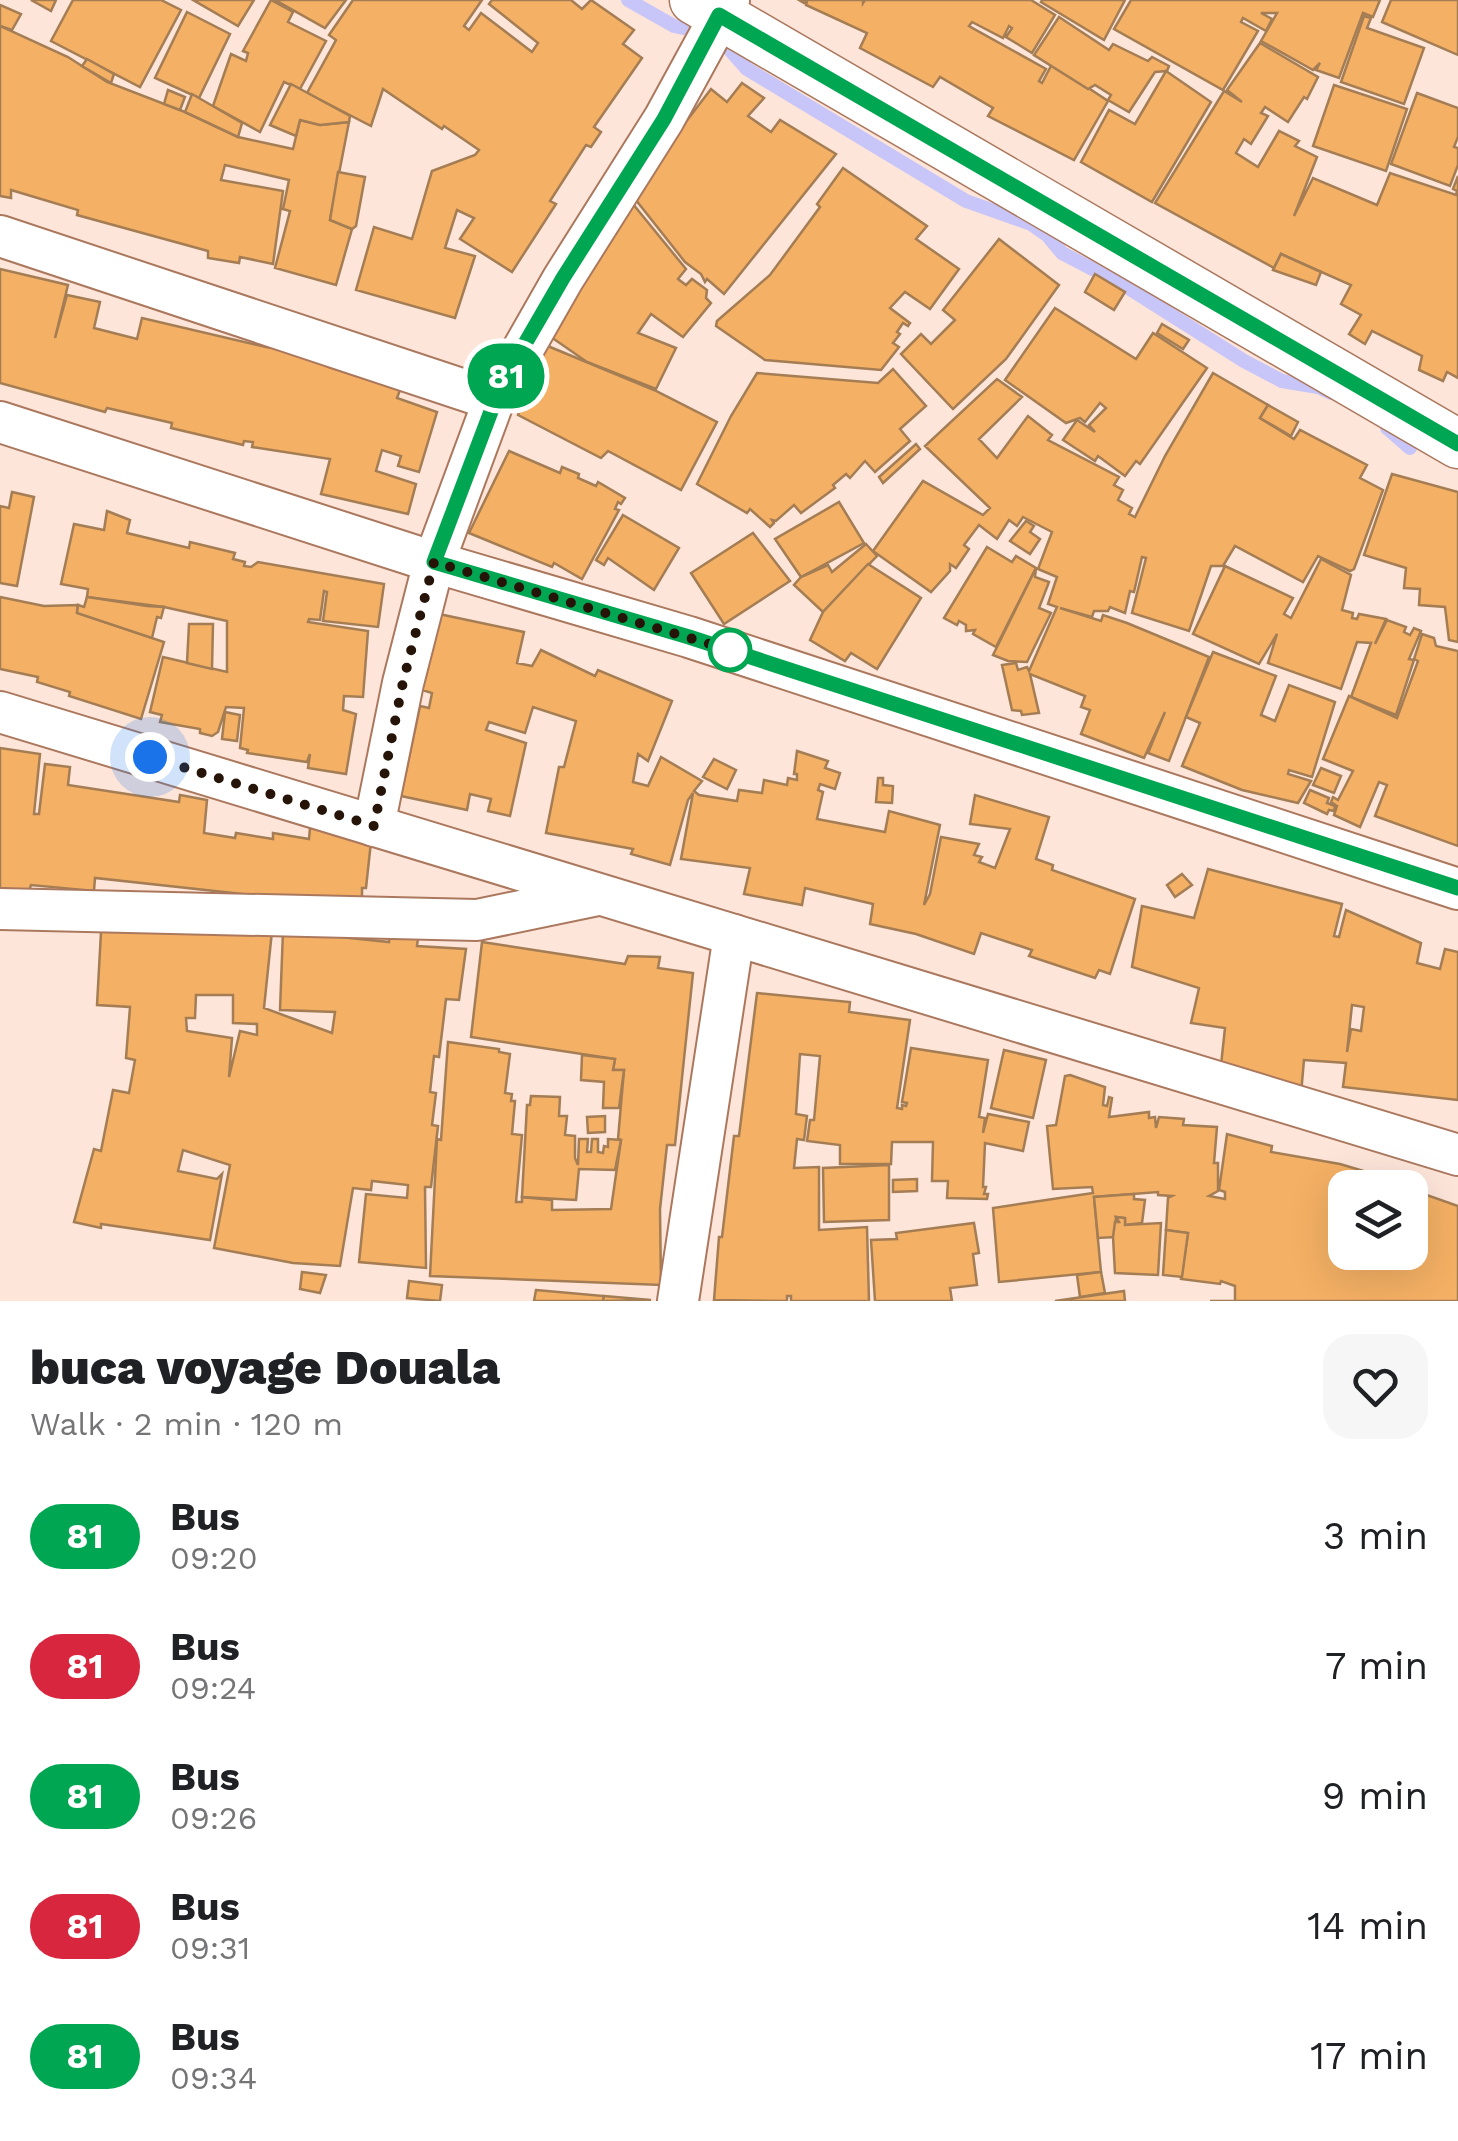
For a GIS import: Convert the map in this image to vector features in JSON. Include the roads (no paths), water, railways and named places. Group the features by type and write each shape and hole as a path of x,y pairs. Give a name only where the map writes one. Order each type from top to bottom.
{"street":[{"path":"374,826 403,682 434,562 494,400 563,278 664,119 714,5 1458,444"},
{"path":"0,236 494,400"},
{"path":"0,422 434,562 689,637 1458,888"},
{"path":"0,712 1458,1155"},
{"path":"0,908 477,920 602,894"},
{"path":"678,1301 734,935"}],"waterway":[{"path":"628,0 674,26 723,42 747,69 966,201 1031,224 1062,253 1127,287 1244,361 1282,381 1331,393"},
{"path":"1387,428 1410,448"}]}
